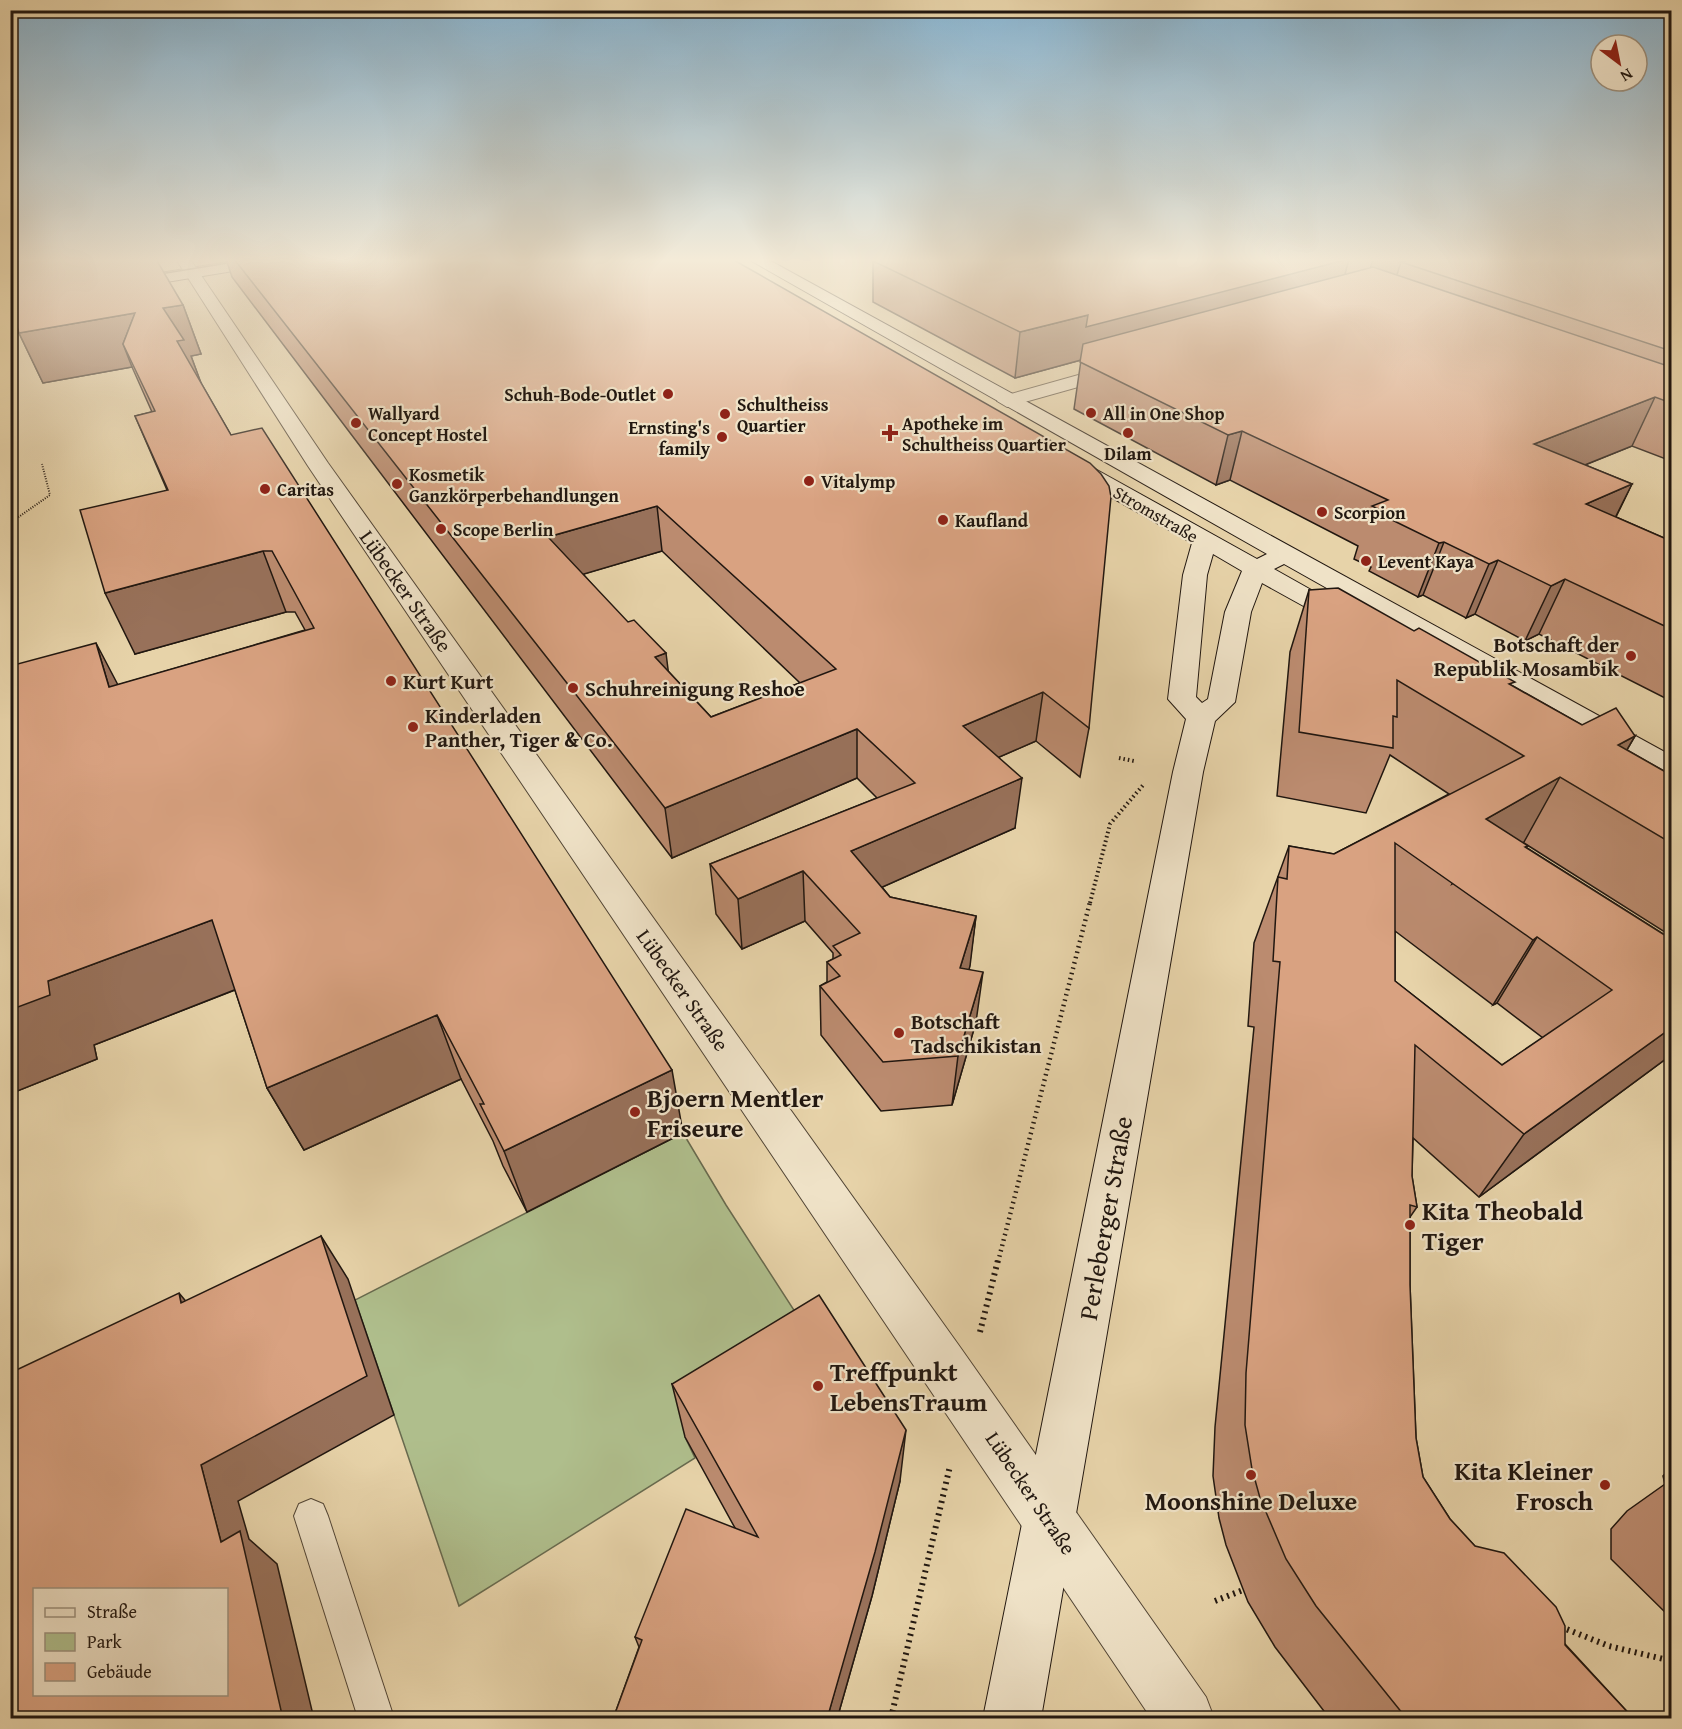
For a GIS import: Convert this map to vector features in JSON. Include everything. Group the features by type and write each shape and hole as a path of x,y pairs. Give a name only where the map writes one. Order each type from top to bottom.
{"main road":[{"name":"Lübecker Straße","path":"236,340 319,466 966,1396 1185,1719"},
{"name":"Stromstraße","path":"898,340 1284,554 1559,716 1671,769"},
{"path":"1007,401 1133,365"},
{"name":"Stromstraße","path":"1050,453 1361,629"},
{"path":"1238,529 1204,542 1195,575 1182,699 1201,717 1221,702 1238,612 1255,570 1284,554"},
{"name":"Perleberger Straße","path":"1012,1719 1176,830 1201,717"}],"lane":[{"path":"311,1516 376,1719"}],"path":[{"path":"10,523 50,495 42,464"},
{"path":"1119,758 1134,761"},
{"path":"891,1719 966,1396 1110,824 1147,780"},
{"path":"1215,1601 1243,1590"},
{"path":"1555,1624 1608,1646 1671,1660"}],"green space":[{"path":"683,1133 726,1205 821,1352 685,1437 695,1458 459,1606 355,1300"}],"building":[{"path":"125,340 184,340 177,341 231,435 262,428 672,1070 504,1151 480,1104 484,1104 437,1015 267,1088 212,920 48,981 50,995 10,1010 10,666 96,643 109,687 314,628 272,551 263,551 105,593 80,510 168,490 135,416 155,411 123,344"},
{"path":"297,340 874,340 1090,463 1109,486 1111,497 1089,728 1043,692 963,726 1022,778 851,851 890,897 976,916 960,968 983,972 958,1056 883,1062 820,986 840,976 827,962 841,955 833,946 860,933 803,871 738,899 710,864 915,783 857,729 665,808","holes":["657,506 836,669 711,717 655,657 666,653 634,620 628,622 548,537"]},
{"path":"1099,340 1590,340 1671,367 1671,403 1655,397 1534,444 1632,484 1586,504 1671,541 1671,629 1565,579 1551,586 1498,560 1489,564 1444,542 1439,543 1388,518 1393,516 1372,506 1388,500 1242,431 1228,435 1080,362 1083,344"},
{"path":"1637,340 1671,340 1671,351"},
{"path":"1338,588 1414,631 1419,628 1515,682 1509,684 1582,725 1616,708 1635,736 1618,745 1671,775 1671,843 1560,777 1486,819 1528,846 1525,847 1671,939 1671,1028 1524,1134 1415,1045 1412,1176 1417,1207 1410,1205 1410,1285 1416,1438 1423,1477 1450,1519 1475,1546 1504,1553 1556,1607 1565,1626 1565,1645 1634,1719 1407,1719 1316,1606 1286,1559 1260,1498 1252,1469 1245,1425 1246,1373 1280,962 1273,961 1278,877 1287,879 1289,846 1334,854 1524,756 1397,680 1397,717 1393,716 1393,748 1299,732 1309,590","holes":["1395,843 1533,940 1537,937 1612,990 1502,1065 1395,981"]},
{"path":"321,1236 367,1376 201,1465 221,1542 240,1531 283,1719 10,1719 10,1373 179,1293 181,1303"},
{"path":"819,1295 906,1430 875,1552 827,1719 613,1719 642,1640 635,1637 686,1509 758,1537 672,1384"}],"place":[{"name":"Schuh-Bode-Outlet","path":"668,394"},
{"name":"All in One Shop","path":"1091,413"},
{"name":"Schultheiss Quartier","path":"725,414"},
{"name":"Wallyard Concept Hostel","path":"356,423"},
{"name":"Apotheke im Schultheiss Quartier","path":"890,433"},
{"name":"Dilam","path":"1128,433"},
{"name":"Ernsting's family","path":"722,437"},
{"name":"Vitalymp","path":"809,481"},
{"name":"Kosmetik Ganzkörperbehandlungen","path":"397,484"},
{"name":"Caritas","path":"265,489"},
{"name":"Scorpion","path":"1322,512"},
{"name":"Kaufland","path":"943,520"},
{"name":"Scope Berlin","path":"441,529"},
{"name":"Levent Kaya","path":"1366,561"},
{"name":"Botschaft der Republik Mosambik","path":"1631,656"},
{"name":"Kurt Kurt","path":"391,681"},
{"name":"Schuhreinigung Reshoe","path":"573,688"},
{"name":"Kinderladen Panther, Tiger & Co.","path":"413,727"},
{"name":"Botschaft Tadschikistan","path":"899,1033"},
{"name":"Bjoern Mentler Friseure","path":"635,1112"},
{"name":"Kita Theobald Tiger","path":"1410,1225"},
{"name":"Treffpunkt LebensTraum","path":"818,1386"},
{"name":"Moonshine Deluxe","path":"1251,1475"},
{"name":"Kita Kleiner Frosch","path":"1605,1485"}]}
